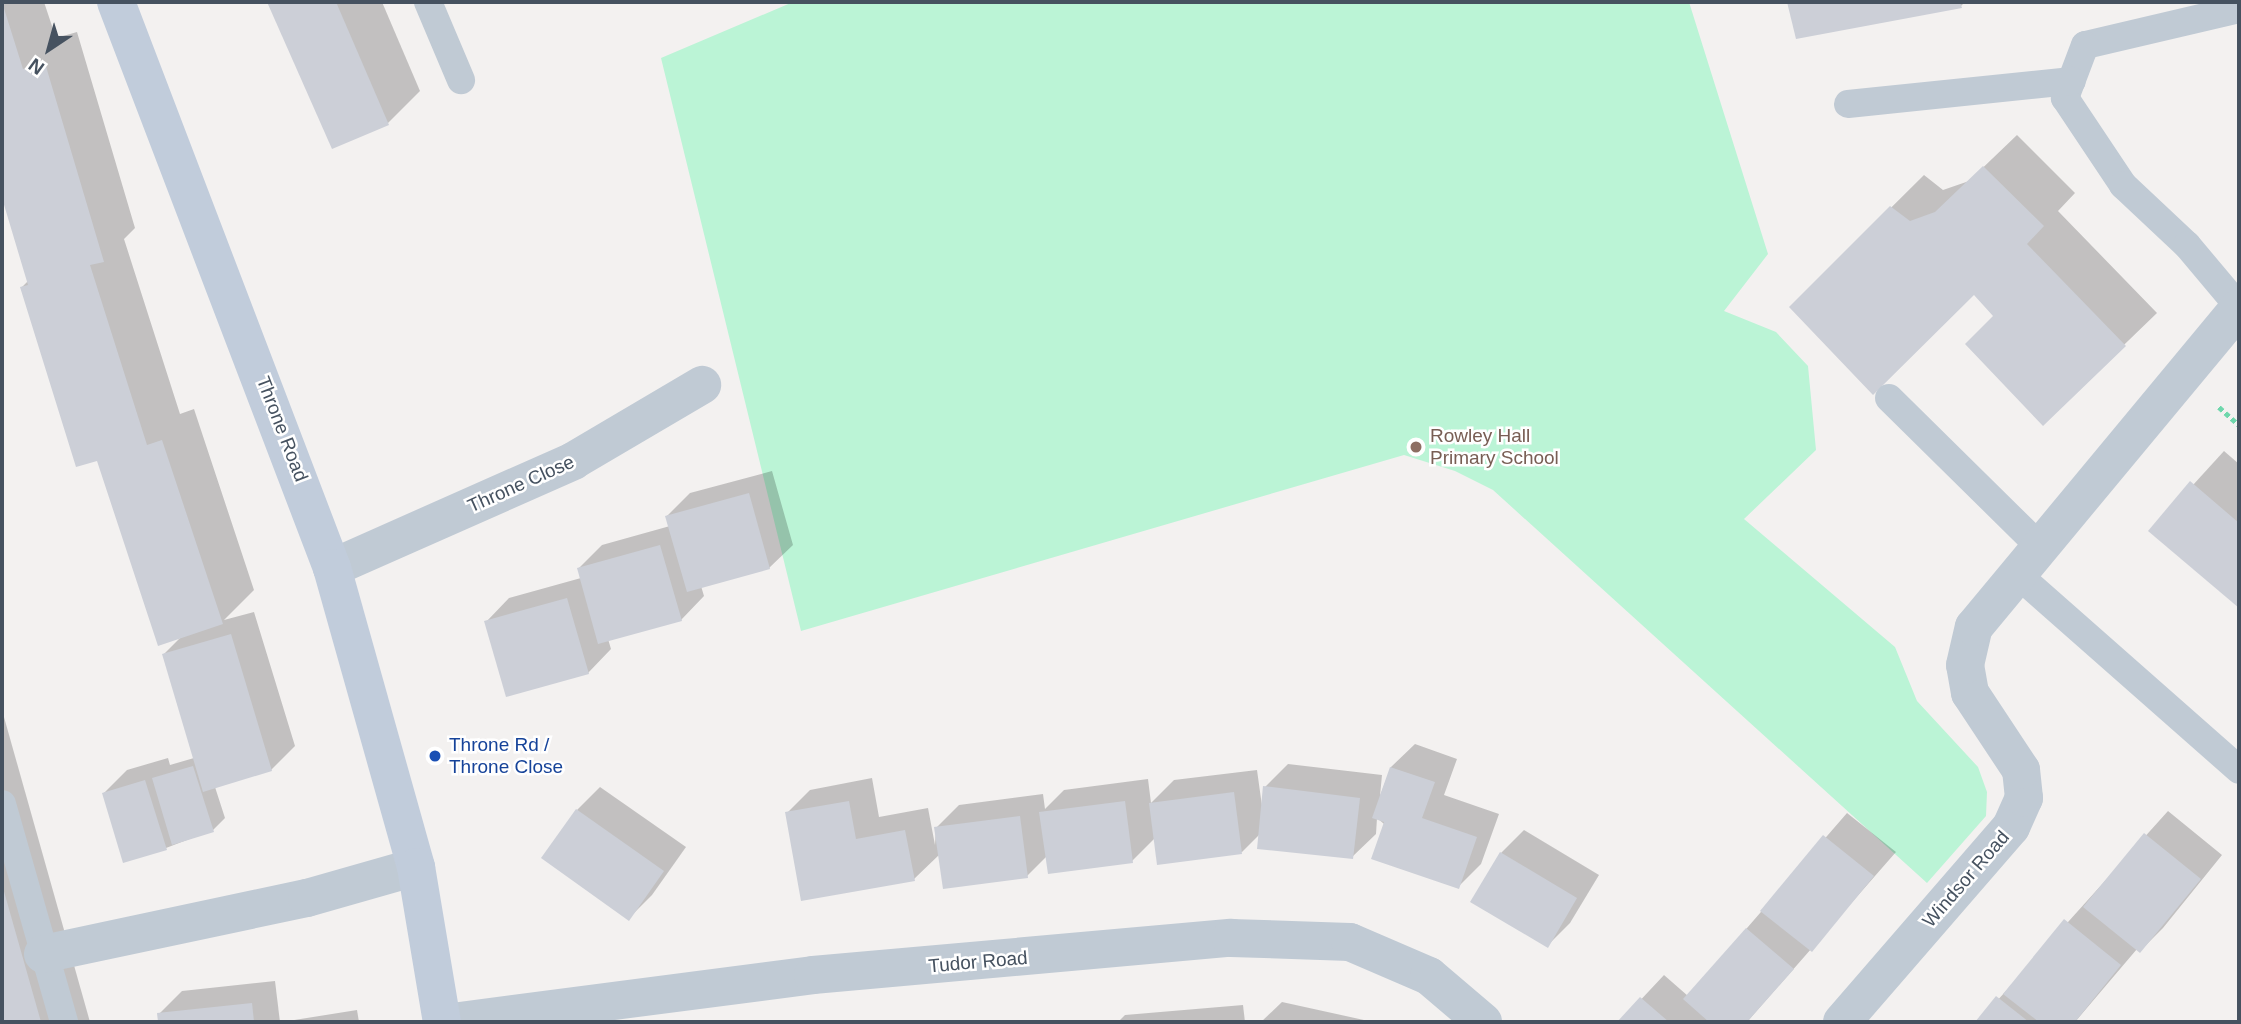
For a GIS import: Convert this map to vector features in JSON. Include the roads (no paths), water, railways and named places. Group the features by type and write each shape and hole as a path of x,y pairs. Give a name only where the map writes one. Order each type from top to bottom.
{"street":[{"name":"Throne Road","path":"116,2 332,568 416,867 442,1022"},
{"name":"Windsor Road","path":"1842,1022 2011,827 2024,798 2021,770 1982,716 1970,693 1965,665 1974,627 2239,308"},
{"name":"Throne Close","path":"332,568 573,461 702,385"},
{"path":"43,954 307,898 416,867"},
{"name":"Tudor Road","path":"452,1022 813,975 1231,938 1350,942 1429,976 1483,1022"}],"lane":[{"path":"428,2 461,80"},
{"path":"2239,9 2085,46 2065,98 2123,185 2187,246 2239,308"},
{"path":"1848,104 2072,80"},
{"path":"1889,398 2027,560 2239,769"},
{"path":"2,804 43,954 65,1022"}],"place":[{"name":"Rowley Hall Primary School","path":"1416,447"},
{"name":"Throne Rd / Throne Close","path":"435,756"}]}
